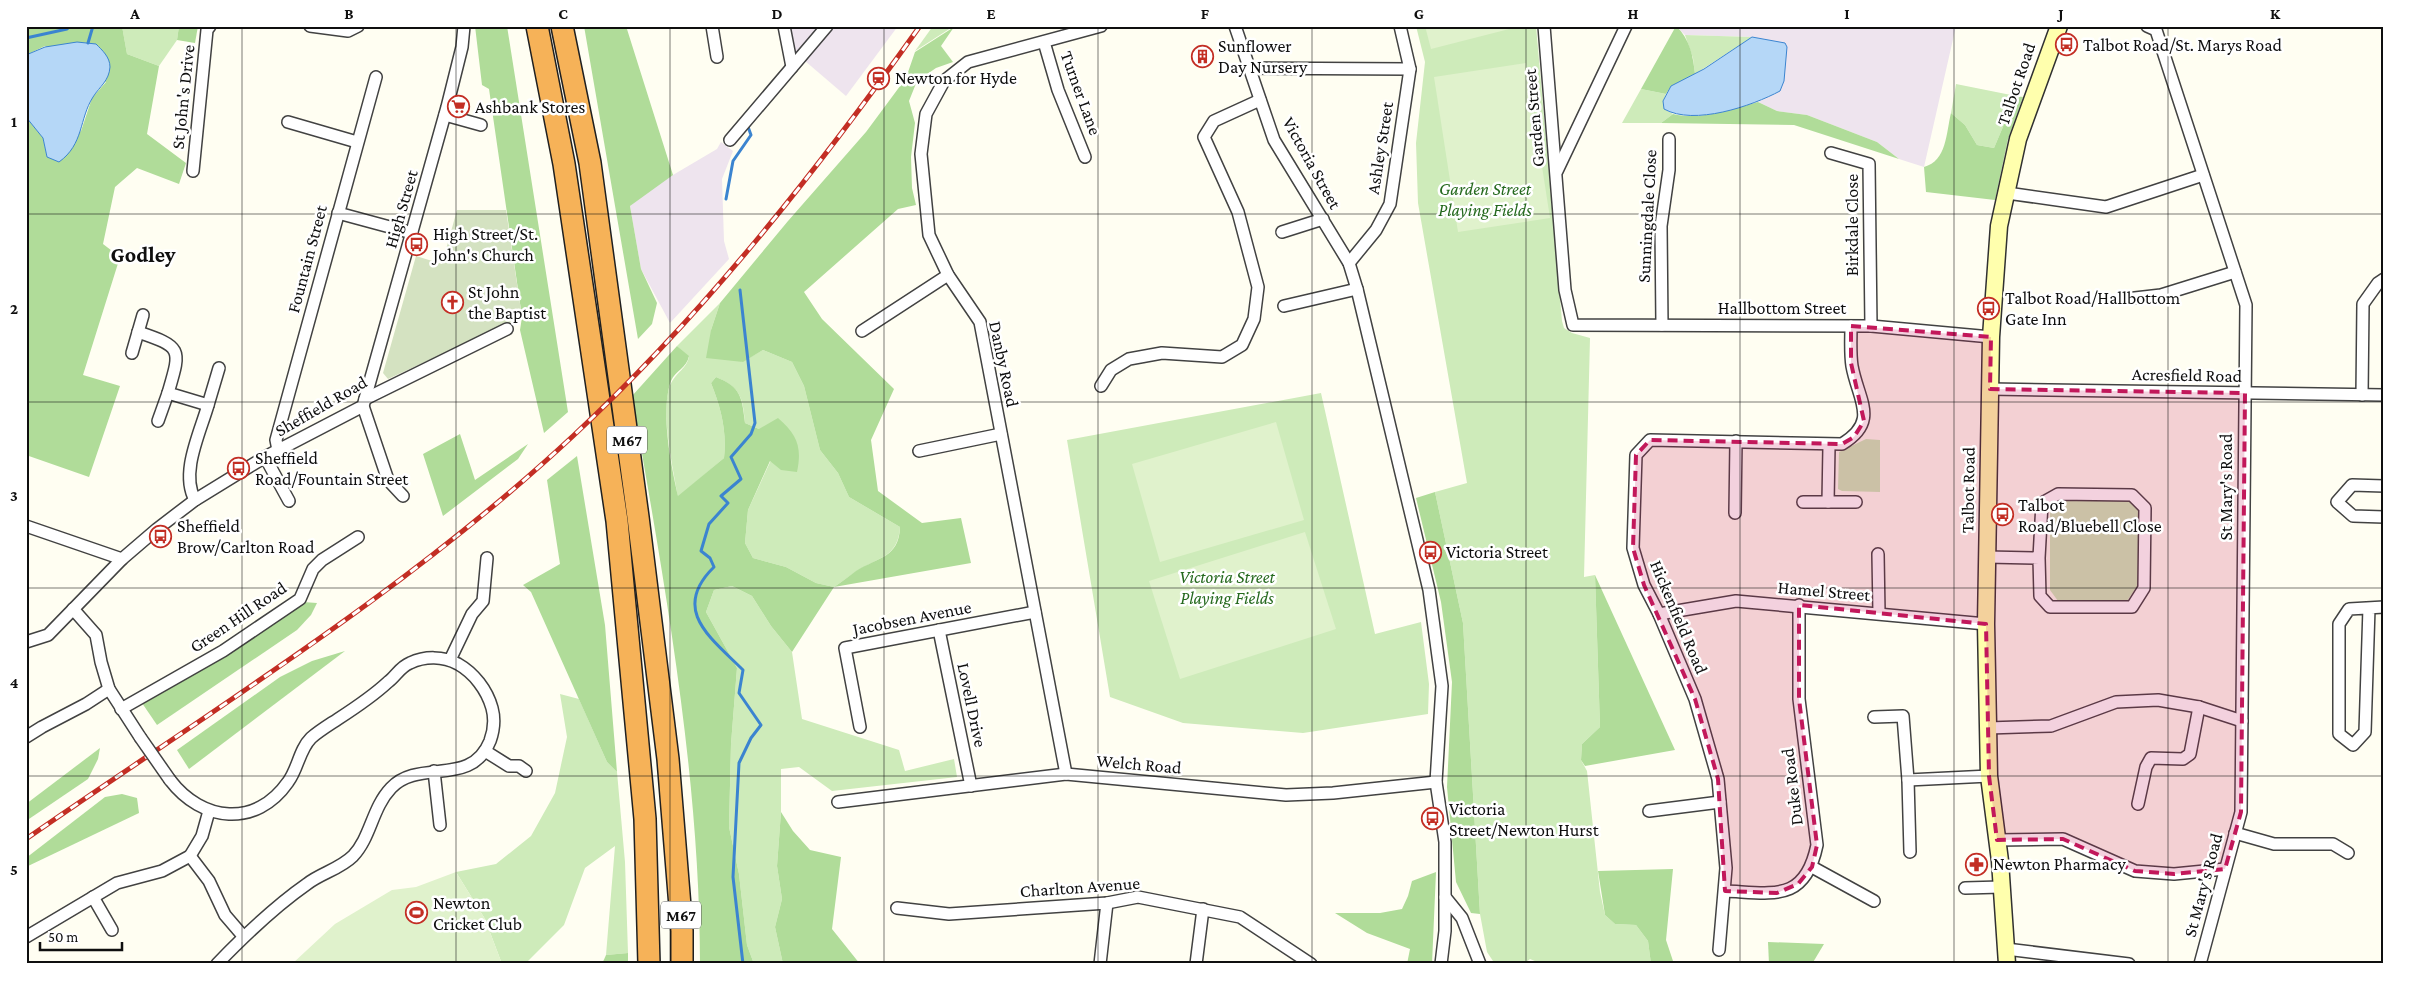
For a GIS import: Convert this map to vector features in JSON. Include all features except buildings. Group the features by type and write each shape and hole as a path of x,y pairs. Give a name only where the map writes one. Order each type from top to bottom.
{"highway":[{"name":"M67","path":"537,26 564,164 617,521 645,819 650,964"},
{"name":"M67","path":"562,26 590,163 638,517 668,759 677,865 682,964"}],"street":[{"name":"St John's Drive","path":"193,171 207,30 210,26"},
{"path":"310,26 348,31 358,26"},
{"name":"High Street","path":"364,403 445,114 462,47 464,26"},
{"path":"712,26 717,57"},
{"path":"784,26 792,67"},
{"path":"730,140 827,26"},
{"name":"Danby Road","path":"1066,774 980,322 948,275 929,236 921,154 926,114 944,81 968,62 1101,26"},
{"name":"Victoria Street","path":"1235,26 1274,140 1324,219 1349,263 1357,289 1430,590 1442,686 1436,782 1445,842 1445,931 1441,964"},
{"name":"Ashley Street","path":"1349,263 1376,230 1390,204 1410,69 1400,26"},
{"name":"Garden Street","path":"1544,26 1565,290 1573,325"},
{"path":"1556,172 1626,26"},
{"name":"Talbot Road","path":"2007,957 1997,840 1989,776 1986,624 1991,337 1999,226 2018,139 2059,26"},
{"name":"St Mary's Road","path":"2154,27 2246,305 2241,812 2200,964"},
{"name":"Turner Lane","path":"1044,42 1058,90 1086,157"},
{"path":"1249,68 1410,69"},
{"name":"Fountain Street","path":"278,450 276,440 376,77"},
{"path":"1100,386 1111,370 1129,359 1162,353 1222,356 1242,344 1254,319 1258,287 1238,212 1204,137 1214,121 1260,100"},
{"path":"445,114 481,126"},
{"path":"288,122 357,142"},
{"name":"Sunningdale Close","path":"1662,325 1661,226 1669,170 1668,139"},
{"name":"Birkdale Close","path":"1831,153 1870,164 1870,326"},
{"path":"2007,193 2106,207 2203,175"},
{"path":"338,213 412,233"},
{"path":"1282,232 1324,219"},
{"path":"2126,299 2161,295 2235,272"},
{"path":"862,331 948,275"},
{"path":"2362,395 2363,304 2378,283 2384,279"},
{"path":"1284,306 1357,289"},
{"path":"132,353 143,315"},
{"name":"Hallbottom Street","path":"1573,325 1870,326 1991,337"},
{"name":"Hickenfield Road","path":"1719,950 1726,868 1718,779 1695,699 1659,614 1644,586 1633,548 1636,455 1650,440 1736,441 1829,446 1842,444 1854,437 1864,422 1863,405 1851,363 1851,326"},
{"name":"Sheffield Road","path":"26,642 48,635 122,559 195,500 265,457 364,403 507,330"},
{"path":"138,332 166,341 175,351 177,360 158,421"},
{"path":"195,500 191,492 191,469 219,368"},
{"name":"Acresfield Road","path":"1990,389 2384,395"},
{"path":"168,393 208,405"},
{"path":"364,403 388,480 403,496"},
{"path":"919,451 1001,434"},
{"path":"1735,513 1736,441"},
{"path":"1828,502 1829,446"},
{"path":"265,457 289,501"},
{"path":"2384,486 2352,485 2337,502 2353,516 2384,517"},
{"path":"2058,494 2132,494 2145,508 2144,588 2132,607 2050,607 2040,596 2039,558 2042,503 2058,494"},
{"path":"1802,502 1856,502"},
{"path":"26,526 122,559"},
{"name":"Green Hill Road","path":"121,709 222,651 293,604 300,598 318,564 358,537"},
{"path":"1878,554 1879,614"},
{"path":"1987,557 2039,558"},
{"path":"450,660 472,614 483,601 487,558"},
{"name":"Hamel Street","path":"1659,614 1736,601 1799,605 1986,624"},
{"name":"Duke Road","path":"1799,605 1799,699 1817,845 1812,867"},
{"path":"2369,608 2366,732 2353,744 2339,734 2339,624 2349,609 2369,608 2384,608"},
{"path":"73,610 96,635 101,662 109,688 121,709 170,780 187,799 209,811 223,814 242,812 268,802 288,783 311,738 388,683 402,667 426,659 450,660 472,675 488,696 493,712 494,728 479,758 464,767 416,774 392,787 374,814 361,846 351,858 308,883 243,936 217,964"},
{"name":"Jacobsen Avenue","path":"860,727 845,648 1035,612"},
{"name":"Lovell Drive","path":"939,630 971,786"},
{"path":"26,738 42,727 80,708 109,688"},
{"path":"1988,728 2051,726 2116,702 2158,700 2199,707 2242,721"},
{"path":"2138,804 2148,762 2151,758 2182,760 2190,754 2199,707"},
{"path":"1874,717 1903,716 1908,780 1910,852"},
{"path":"484,751 509,766 519,766 526,771"},
{"path":"434,771 440,825"},
{"name":"Welch Road","path":"838,802 1066,774 1286,795 1333,793 1436,782"},
{"path":"1908,780 1989,776"},
{"path":"1649,811 1720,802"},
{"path":"26,937 117,883 162,871 190,856 202,836 209,811"},
{"path":"2235,833 2274,844 2333,844 2348,853"},
{"path":"1997,840 2063,839 2135,871 2174,874 2226,869"},
{"path":"190,856 209,881 226,915 243,936"},
{"path":"1725,891 1777,893 1798,884 1812,867 1874,901"},
{"path":"1965,888 2001,886"},
{"path":"93,897 112,930"},
{"name":"Charlton Avenue","path":"897,908 949,914 1107,903 1138,897 1240,917 1310,964"},
{"path":"1445,897 1462,918 1480,964"},
{"path":"1100,964 1107,903"},
{"path":"1196,964 1203,909"},
{"path":"2007,957 2129,964"}],"highlighted area":[{"path":"1851,326 1991,337 1990,389 2245,393 2241,812 2225,869 2174,874 2135,871 2063,839 1997,840 1989,776 1986,624 1799,605 1799,699 1817,845 1812,867 1798,884 1777,893 1725,891 1718,779 1695,699 1644,585 1633,548 1636,455 1650,440 1842,444 1854,437 1864,421 1851,363"}],"shaded area":[{"path":"787,26 898,26 846,96 791,49"},
{"path":"1676,26 1956,26 1924,167 1899,159 1877,142 1807,115 1777,111 1758,102 1780,91 1785,43 1752,37 1685,35"},
{"path":"721,142 733,151 722,179 724,241 729,259 670,323 641,269 630,206 656,185 717,149"}],"green space":[{"path":"33,26 122,26 127,54 159,66 147,134 186,163 179,184 137,168 115,187 103,244 120,257 83,375 120,386 89,477 26,455 26,117 43,138 47,157 81,131 92,98 106,82 45,46 26,55 26,28"},
{"path":"122,26 179,26 177,40 159,66 127,54"},
{"path":"179,26 198,26 195,43 177,40"},
{"path":"475,26 507,26 568,412 544,433 520,330 522,317 489,89 482,85"},
{"path":"584,26 626,26 673,175 630,206 641,269 657,303 652,324 638,339"},
{"path":"933,26 954,26 915,51"},
{"name":"Garden Street Playing Fields","path":"1416,26 1536,26 1562,321 1564,328 1572,333 1590,338 1584,577 1595,575 1600,727 1582,744 1581,760 1587,771 1600,892 1605,915 1615,924 1636,925 1648,941 1651,964 1542,964 1530,959 1524,964 1495,964 1487,952 1480,914 1463,623 1435,492 1467,483 1418,203 1416,143 1425,62"},
{"path":"1425,26 1521,26 1431,49"},
{"path":"1676,26 1688,42 1695,74 1671,86 1666,94 1641,89"},
{"path":"954,27 941,46 953,62 936,68 917,81 909,101 915,123 911,157 912,188 916,205 898,209 804,292 822,319 894,389 871,440 878,491 922,523 961,518 971,563 834,587 856,571 891,551 899,537 900,527 849,497 838,473 820,450 804,386 792,362 763,350 743,362 706,358 711,330 720,303 788,221 866,132 906,78 915,52"},
{"path":"1685,35 1752,37 1695,74 1693,58"},
{"name":"Garden Street Playing Fields","path":"1526,63 1550,218 1458,232 1434,77"},
{"path":"1956,84 2016,96 1994,148 1977,145 1965,125 1951,113"},
{"path":"1641,89 1666,94 1663,101 1664,109 1673,114 1661,123 1622,123"},
{"path":"2016,96 2023,97 2008,139 1995,200 1926,192 1924,167 1932,164 1941,153 1951,113 1965,125 1977,145 1994,148"},
{"path":"1758,102 1777,111 1807,115 1877,142 1899,159 1794,125 1661,123 1673,114 1683,116 1705,115"},
{"path":"457,210 506,210 522,317 388,379 383,373 416,256 442,264"},
{"path":"720,303 711,330 742,362 763,350 792,362 804,386 820,450 838,473 849,497 900,527 895,545 891,551 834,587 816,583 786,567 753,558 745,543 748,510 771,460 759,429 745,423 739,394 730,385 716,377 711,383 718,401 722,420 725,438 724,458 678,497 667,427 667,400 671,383 689,357 677,346"},
{"path":"677,346 689,356 686,364 671,381 666,407 672,469 678,496 724,458 725,438 722,420 718,401 711,383 716,377 731,385 739,394 745,423 759,429 778,418 790,430 797,442 799,456 797,472 781,470 770,461 748,510 745,543 753,558 786,567 816,583 834,587 792,652 771,626 752,596 732,586 714,590 706,612 737,668 731,744 729,827 739,874 747,945 754,964 700,964 694,822 687,750 668,607 632,396"},
{"name":"Victoria Street Playing Fields","path":"1321,393 1375,634 1421,622 1429,684 1428,714 1303,733 1183,723 1110,697 1067,440"},
{"path":"1276,422 1304,520 1160,562 1132,464"},
{"path":"460,434 475,480 528,444 518,459 443,516 423,454"},
{"path":"1866,439 1880,440 1880,492 1842,491 1838,489 1839,452"},
{"path":"577,456 605,625 617,772 607,762 531,592 523,585 560,564 547,480"},
{"path":"1435,492 1463,623 1480,914 1471,913 1456,882 1447,787 1452,682 1441,602 1416,498"},
{"path":"2058,499 2131,500 2139,509 2138,585 2127,601 2058,601 2050,590 2050,508"},
{"path":"1305,532 1336,629 1180,679 1149,581"},
{"path":"1595,575 1675,750 1585,766 1581,760 1582,744 1600,727"},
{"path":"732,586 752,596 771,626 792,652 802,719 899,750 905,771 954,759 957,777 832,791 799,767 781,769 781,812 777,866 782,899 775,927 783,964 754,964 747,945 739,874 729,827 731,744 737,668 706,612 714,590"},
{"path":"303,602 317,603 311,615 297,630 157,725 142,703"},
{"path":"345,651 189,769 177,750 280,677 312,661"},
{"path":"560,694 579,699 607,762 617,772 625,862 628,953 606,955 615,846 585,868 564,925 525,964 502,964 485,919 456,872 496,864 531,836 555,793 567,737"},
{"path":"100,748 98,759 88,779 26,821 26,804"},
{"path":"122,794 137,798 139,813 26,867 26,858 105,797"},
{"path":"781,812 793,831 810,850 841,857 832,929 860,964 783,964 775,927 782,899 777,866"},
{"path":"1673,869 1666,940 1674,964 1651,964 1648,941 1636,925 1615,924 1605,915 1598,871"},
{"name":"Newton Cricket Club","path":"456,872 485,919 502,964 292,964 335,924 392,890 416,887"},
{"path":"1436,872 1432,964 1407,964 1410,949 1367,933 1335,913 1380,913 1402,909 1412,881"},
{"path":"1768,942 1824,944 1812,964 1769,964"},
{"path":"628,953 628,964 602,964 606,955"}],"water":[{"path":"1752,37 1785,43 1787,47 1784,81 1780,91 1739,108 1707,115 1676,114 1664,109 1663,101 1671,86 1704,69"},
{"path":"77,42 96,44 107,57 110,67 106,80 89,105 73,147 59,162 47,157 43,138 26,117 26,55 45,47"}],"waterway":[{"path":"26,38 67,29 70,26"},
{"path":"88,43 93,26"},
{"path":"726,199 733,161 751,135 747,124"},
{"path":"740,290 755,423 751,434 731,457 741,479 721,496 728,503 709,524 701,551 710,558 714,567 701,582 695,597 695,610 700,623 708,635 743,670 739,693 761,725 751,738 739,763 733,877 743,964"}],"railway":[{"path":"26,839 237,696 376,598 509,493 573,436 668,341 757,240 881,81 920,26"}],"place":[{"name":"Talbot Road/St. Marys Road","path":"2067,45"},
{"name":"Sunflower Day Nursery","path":"1202,56"},
{"name":"Newton for Hyde","path":"879,78"},
{"name":"Ashbank Stores","path":"459,107"},
{"name":"High Street/St. John's Church","path":"417,244"},
{"name":"St John the Baptist","path":"452,302"},
{"name":"Talbot Road/Hallbottom Gate Inn","path":"1989,308"},
{"name":"Sheffield Road/Fountain Street","path":"239,468"},
{"name":"Talbot Road/Bluebell Close","path":"2002,515"},
{"name":"Sheffield Brow/Carlton Road","path":"161,536"},
{"name":"Victoria Street","path":"1430,552"},
{"name":"Victoria Street/Newton Hurst","path":"1433,819"},
{"name":"Newton Pharmacy","path":"1977,864"},
{"name":"Newton Cricket Club","path":"417,913"}],"district":[{"name":"Godley","path":"143,254"}]}
